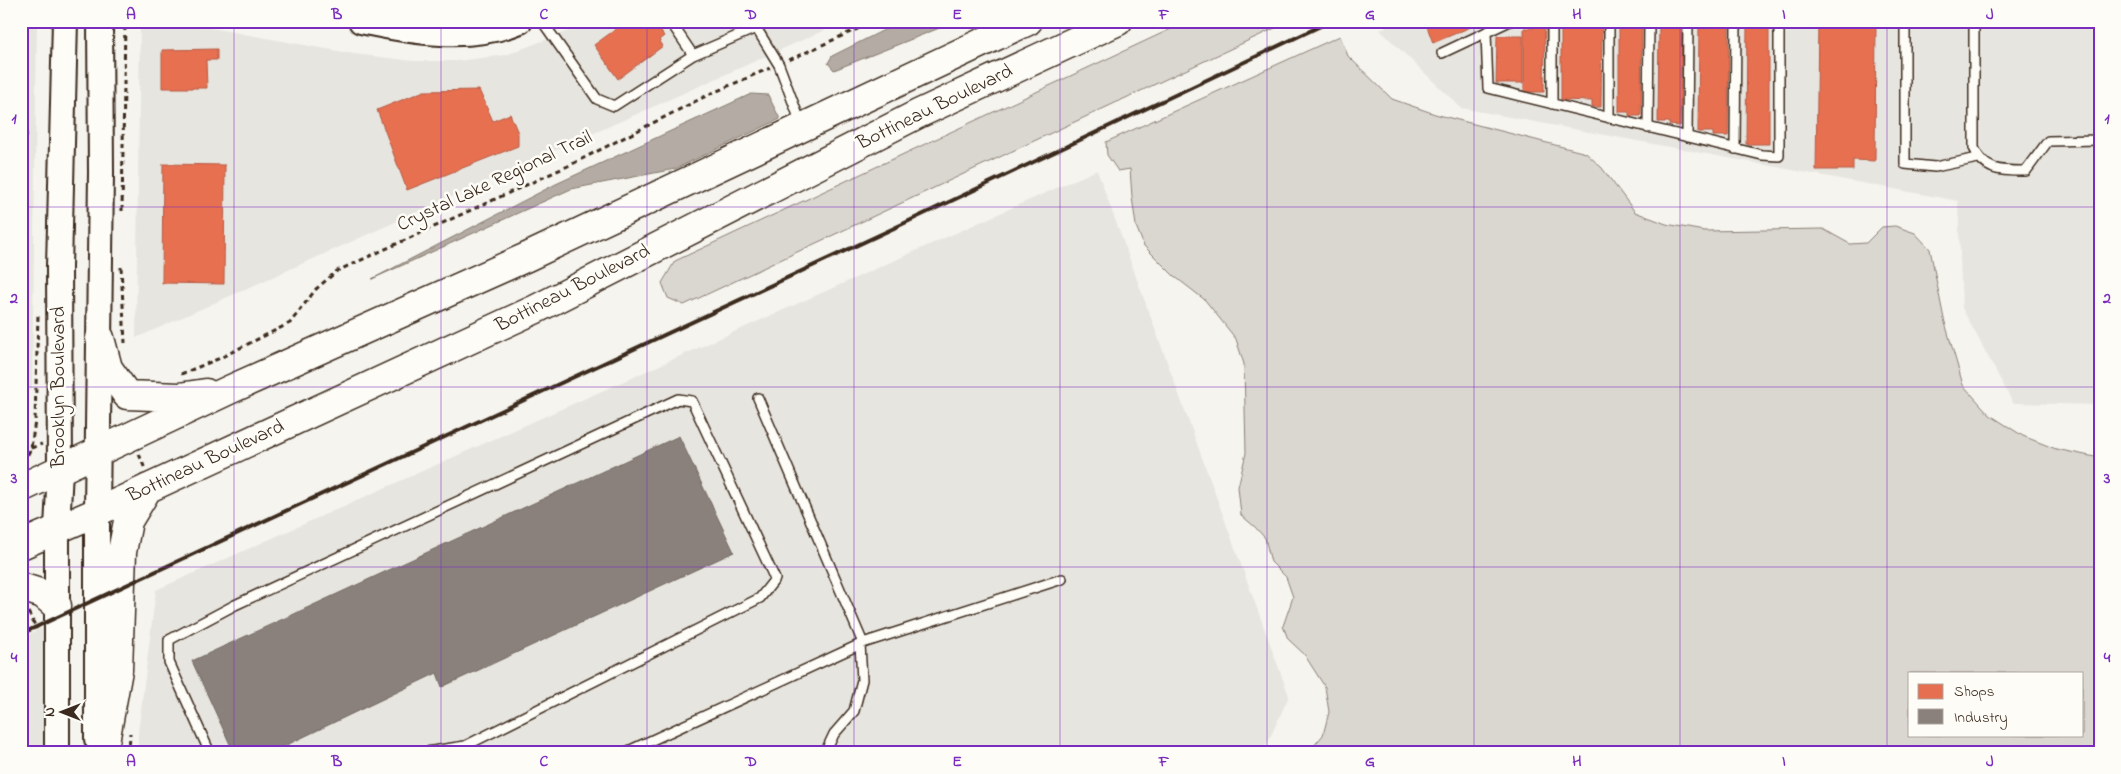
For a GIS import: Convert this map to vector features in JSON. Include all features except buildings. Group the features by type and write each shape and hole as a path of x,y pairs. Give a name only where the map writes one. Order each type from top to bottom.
{"highway":[{"name":"Bottineau Boulevard","path":"21,488 229,390 527,257 1028,21"},
{"name":"Bottineau Boulevard","path":"21,545 57,528 97,500 148,488 536,309 918,114 1118,21"},
{"path":"100,338 108,368 127,395 179,397 229,390"},
{"path":"103,753 118,670 124,544 128,521 148,488"},
{"path":"21,587 43,594 57,606"}],"main road":[{"name":"Brooklyn Boulevard","path":"57,753 57,528 60,470 59,267 65,21"},
{"name":"Brooklyn Boulevard","path":"97,753 100,21"},
{"path":"360,21 476,32 509,26 520,21"}],"lane":[{"path":"542,21 597,99 614,106 693,56 754,25 779,65 802,126"},
{"path":"670,21 693,56"},
{"path":"1442,53 1510,21"},
{"path":"1552,21 1552,104"},
{"path":"1608,118 1609,21"},
{"path":"1648,128 1649,21"},
{"path":"1687,137 1688,21"},
{"path":"1735,149 1736,21"},
{"path":"1486,32 1488,88 1735,149 1762,155 1779,156 1779,21"},
{"path":"1905,21 1905,164 1935,167 1978,158"},
{"path":"1974,21 1974,148 1980,162 1994,169 2026,172 2048,141 2100,140"},
{"path":"758,398 862,644 862,680 854,711 834,734 825,753"},
{"path":"210,753 169,662 169,640 235,606 678,399 692,401 775,579 760,598 466,749 420,753"},
{"path":"624,753 862,644 1062,579"}],"path":[{"path":"122,214 125,21"},
{"name":"Crystal Lake Regional Trail","path":"177,375 218,359 290,323 316,289 337,271 568,166 710,94 876,21"},
{"path":"121,260 125,352"},
{"path":"21,460 26,458 31,448"}],"shaded area":[{"path":"21,21 37,21 32,389 21,395"},
{"path":"584,21 845,21 136,338 140,24 195,25 354,54 414,61 457,61 506,55 576,28"},
{"path":"902,21 957,21 834,70 828,63 832,56"},
{"path":"1188,21 1290,21 684,305 668,298 662,283 675,261"},
{"path":"1398,21 2100,21 2100,405 2013,403 1962,308 1958,201 1461,108 1380,30"},
{"path":"1340,36 1348,56 1392,99 1435,114 1586,153 1602,168 1635,212 1666,224 1704,231 1823,229 1850,244 1866,243 1882,227 1895,226 1915,233 1930,249 1944,319 1963,385 1990,415 2023,436 2056,449 2100,458 2100,753 1308,753 1323,735 1329,712 1325,687 1304,654 1288,639 1283,626 1293,597 1286,577 1271,562 1265,538 1241,515 1238,487 1246,453 1244,364 1236,339 1205,300 1174,276 1144,246 1136,226 1130,169 1118,171 1107,155 1106,142"},
{"path":"751,94 768,95 780,119 675,169 571,189 372,279 556,184"},
{"path":"1097,170 1289,696 1263,753 138,753 138,733 156,590"},
{"path":"50,624 49,753 21,753 21,638"}],"railway":[{"path":"21,634 892,229 1331,21"}]}
